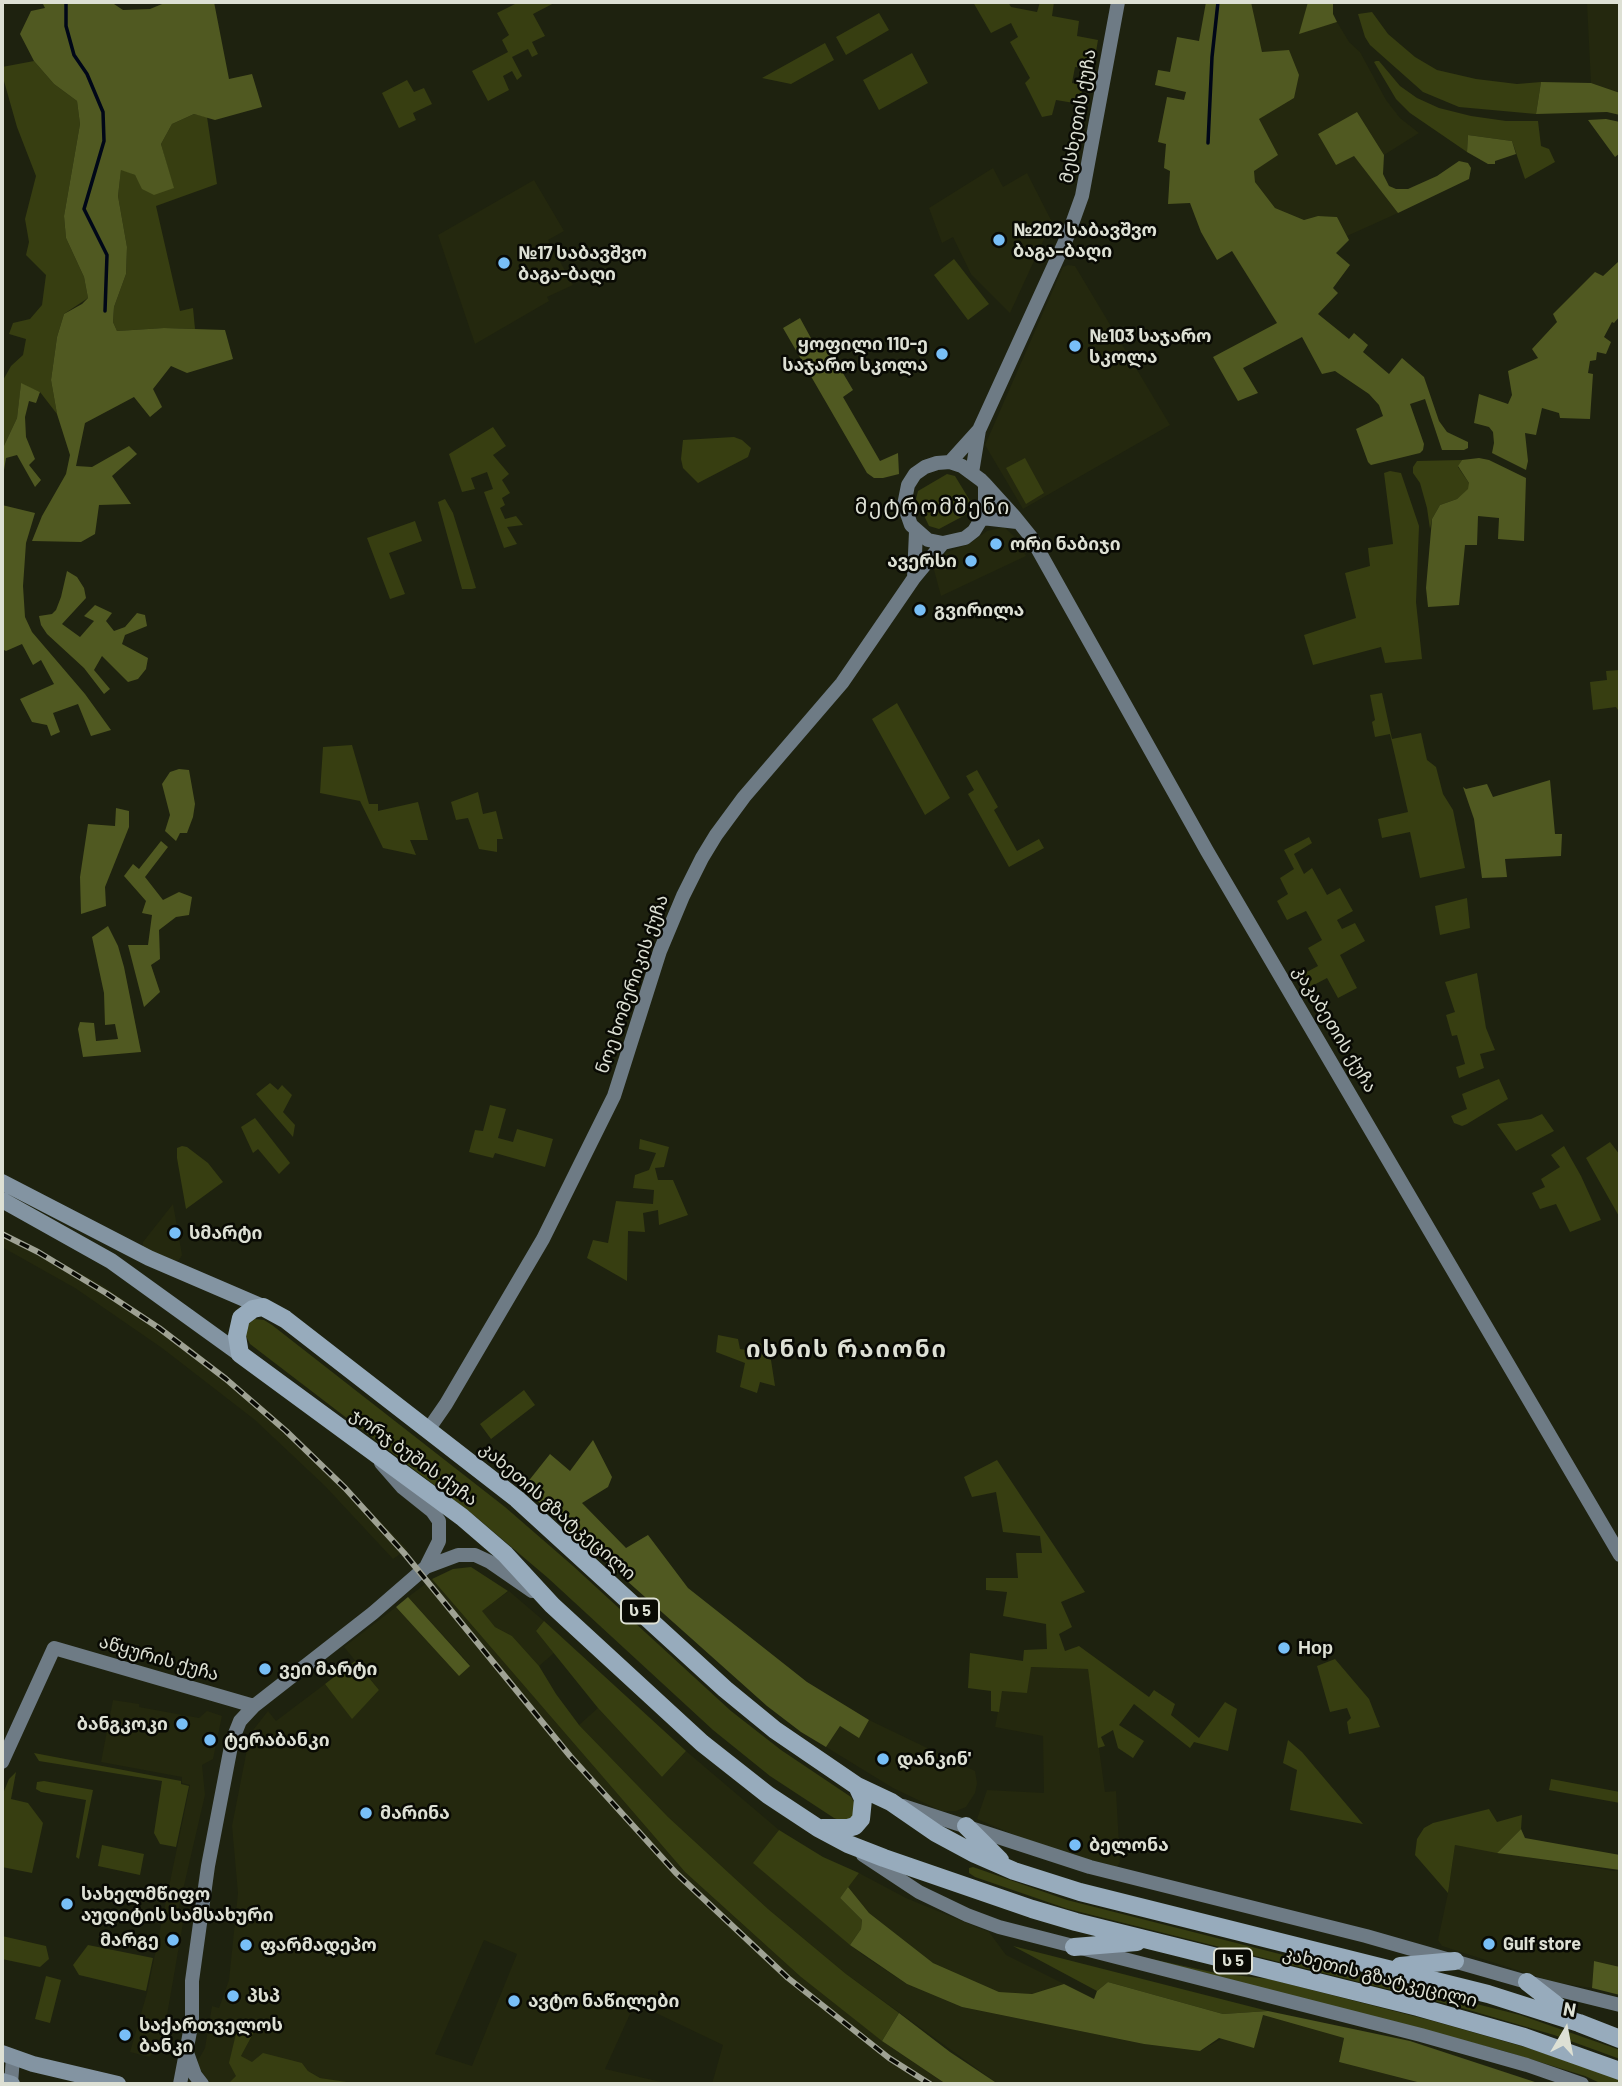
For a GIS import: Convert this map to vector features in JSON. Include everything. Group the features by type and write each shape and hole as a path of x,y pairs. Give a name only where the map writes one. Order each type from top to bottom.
{"highway":[{"name":"ჯორჯ ბუშის ქუჩა","path":"263,1307 285,1319 428,1430"},
{"path":"240,1354 237,1336 241,1318 253,1309 263,1307"},
{"name":"ჯორჯ ბუშის ქუჩა","path":"240,1354 484,1536 505,1554 552,1605"},
{"name":"კახეთის გზატკეცილი","path":"428,1430 550,1528 752,1712 857,1786 891,1802 936,1833 975,1854 1014,1871 1080,1892 1488,1994 1620,2039"},
{"name":"კახეთის გზატკეცილი","path":"552,1605 702,1743 768,1795 848,1844 1032,1909 1494,2028 1620,2071"},
{"path":"818,1828 855,1826 861,1819 864,1808 857,1786"},
{"path":"966,1826 1014,1871"},
{"path":"1074,1947 1154,1941"},
{"path":"1384,1967 1455,1961"},
{"path":"1527,1982 1579,2023"}],"main road":[{"name":"ჯორჯ ბუშის ქუჩა","path":"2,1182 149,1258 263,1307"},
{"name":"ჯორჯ ბუშის ქუჩა","path":"2,1200 111,1261 240,1354"},
{"path":"5,2059 118,2084"},
{"path":"2,2081 11,2084"}],"street":[{"name":"მესხეთის ქუჩა","path":"979,430 1068,235 1087,178 1118,2"},
{"path":"950,462 979,430"},
{"path":"972,473 979,430"},
{"path":"950,462 972,473 985,484 985,510 974,531 965,538 943,543 928,540 916,531 905,513 905,495 915,474 925,467 950,462"},
{"name":"კაკაბეთის ქუჩა","path":"985,484 1037,545 1200,840 1620,1555"},
{"path":"982,518 1017,522"},
{"path":"914,578 916,531"},
{"name":"ნოე ხომერიკის ქუჩა","path":"428,1430 543,1239 614,1096 660,951 702,858 744,797 842,683 914,578 943,543"},
{"path":"373,1454 397,1482 432,1511 439,1521 440,1535 426,1567"},
{"path":"180,2084 192,2021 194,1968 208,1866 227,1765 240,1721 254,1706 373,1613 426,1567 458,1555 475,1555 490,1562 552,1605"},
{"name":"აწყურის ქუჩა","path":"2,1762 54,1648 254,1706"},
{"name":"კახეთის გზატკეცილი","path":"891,1802 1090,1867 1366,1936 1527,1982 1620,2005"},
{"name":"კახეთის გზატკეცილი","path":"848,1844 895,1878 942,1904 999,1927 1421,2035 1527,2065 1582,2084"},
{"path":"187,2052 195,2075 202,2084"},
{"path":"5,2059 11,2084"}],"shaded area":[{"path":"519,2 556,2 533,14 545,36 532,42 538,54 532,57 528,49 512,57 522,76 517,80 512,71 503,76 509,90 488,101 472,71 508,52 502,40 509,35 497,13"},
{"path":"973,2 1008,2 1011,7 1037,12 1040,2 1054,2 1052,16 1079,21 1077,36 1098,40 1093,69 1075,67 1072,83 1083,85 1080,104 1056,100 1052,115 1042,117 1025,83 1030,78 1010,42 1018,37 1011,23 991,33"},
{"path":"1251,2 1308,2 1300,33 1337,22 1349,42 1360,52 1386,100 1400,118 1419,133 1384,155 1357,112 1354,155 1398,213 1347,236 1337,217 1318,216 1304,220 1275,208 1255,182 1258,119 1294,98 1262,52"},
{"path":"1620,2 1620,93 1591,83 1587,3"},
{"path":"1372,12 1388,34 1415,57 1437,70 1476,79 1517,84 1541,82 1536,114 1459,107 1423,92 1370,45 1358,14"},
{"path":"879,13 889,30 846,55 836,37"},
{"path":"825,43 834,60 791,84 762,78"},
{"path":"912,53 928,83 879,110 863,80"},
{"path":"34,61 54,84 77,101 80,124 64,216 66,238 84,277 88,298 64,314 57,337 51,380 57,414 40,392 21,384 17,418 2,450 2,382 11,366 23,355 26,339 9,334 13,323 30,319 42,305 46,275 26,255 29,242 25,219 36,176 17,127 2,67"},
{"path":"1379,61 1400,86 1439,108 1506,121 1538,121 1541,146 1549,149 1555,162 1525,179 1512,141 1468,135 1467,152 1410,113 1396,99 1374,62"},
{"path":"407,80 414,92 424,88 432,104 413,113 416,120 399,128 382,93"},
{"path":"194,114 207,117 217,184 156,206 180,311 193,308 195,329 117,331 113,322 114,307 126,274 127,247 118,196 121,169 135,175 143,189 173,188 161,144 172,124"},
{"name":"№202 საბავშვო ბაგა–ბაღი","path":"993,168 1003,187 1027,173 1052,222 1010,313 971,274 953,237 942,243 929,208"},
{"name":"№17 საბავშვო ბაგა-ბაღი","path":"534,180 564,231 548,240 573,285 547,297 549,301 475,344 438,235"},
{"path":"954,259 989,304 968,320 934,275"},
{"name":"№103 საჯარო სკოლა","path":"1075,266 1170,425 1023,509 985,445 1063,267"},
{"path":"493,427 506,446 493,455 509,474 502,480 510,493 502,498 505,505 500,508 505,519 516,516 523,525 507,527 517,544 504,548 484,492 493,489 487,472 471,478 475,489 462,492 449,454"},
{"path":"734,437 751,448 748,457 698,483 683,468 683,440"},
{"path":"1025,458 1044,493 1026,504 1006,468"},
{"path":"1462,460 1458,467 1469,483 1469,489 1457,499 1440,505 1430,529 1427,508 1413,467 1417,461"},
{"path":"1384,473 1401,473 1419,526 1416,602 1422,659 1385,663 1381,647 1313,665 1304,635 1356,618 1345,573 1370,566 1368,548 1393,544"},
{"path":"947,474 955,476 972,504 969,513 939,529 929,526 916,499 918,491"},
{"path":"445,499 453,513 476,588 462,589 438,502"},
{"path":"415,521 422,541 389,553 405,594 390,599 367,538"},
{"path":"1004,527 1016,538 1026,556 941,596 934,570 938,559 947,552 969,544 987,531"},
{"path":"1620,670 1620,713 1616,707 1593,710 1590,682 1607,680 1606,671"},
{"path":"1382,693 1392,739 1421,733 1427,760 1436,767 1443,794 1453,810 1465,868 1420,878 1410,832 1382,838 1378,819 1408,812 1390,734 1375,737 1370,695"},
{"path":"897,703 950,798 925,815 872,719"},
{"path":"352,745 369,804 378,804 378,811 418,802 428,840 410,840 416,855 383,848 360,801 320,793 323,747"},
{"path":"977,770 998,807 994,810 1017,851 1039,839 1044,848 1009,867 968,794 974,790 966,776"},
{"path":"478,792 483,814 496,811 503,839 497,839 497,852 479,849 468,818 456,820 451,802"},
{"path":"1309,837 1312,843 1294,854 1304,874 1312,868 1327,895 1340,888 1353,911 1337,920 1342,929 1355,923 1365,941 1340,955 1357,988 1338,998 1327,978 1310,987 1303,974 1318,966 1308,948 1322,940 1306,911 1287,920 1277,901 1288,894 1280,878 1294,869 1284,850"},
{"path":"1467,898 1470,928 1440,935 1435,906"},
{"path":"1477,973 1486,1028 1495,1050 1480,1054 1484,1068 1459,1078 1456,1067 1465,1064 1457,1035 1452,1036 1446,1015 1455,1012 1445,982"},
{"path":"1499,1079 1508,1099 1467,1124 1462,1126 1454,1123 1451,1116 1467,1109 1462,1094"},
{"path":"270,1083 278,1090 282,1085 292,1095 283,1112 295,1125 293,1137 256,1094"},
{"path":"490,1105 506,1109 498,1138 513,1142 517,1129 553,1139 545,1167 495,1153 493,1158 469,1152 475,1130 483,1131"},
{"path":"1542,1114 1554,1131 1516,1151 1497,1124 1531,1119"},
{"path":"255,1118 290,1163 279,1174 258,1149 253,1153 241,1127"},
{"path":"640,1139 669,1147 664,1167 655,1168 658,1180 673,1180 688,1215 659,1225 658,1210 643,1213 645,1232 628,1231 627,1281 587,1258 593,1240 608,1243 616,1201 653,1204 654,1190 633,1188 635,1175 649,1170 656,1153 639,1149"},
{"path":"1610,1142 1620,1155 1620,1218 1586,1158"},
{"path":"182,1146 208,1163 223,1182 186,1209 177,1158 177,1148"},
{"path":"1564,1146 1601,1220 1570,1232 1556,1204 1540,1209 1532,1193 1545,1187 1541,1179 1560,1167 1551,1155"},
{"path":"173,1204 182,1255 179,1260 174,1261 143,1246 143,1242"},
{"path":"2,1230 102,1285 192,1348 272,1414 327,1466 407,1549 393,1559 325,1486 255,1420 162,1348 75,1288 2,1247"},
{"path":"255,1319 272,1325 505,1507 731,1711 781,1750 851,1797 855,1812 851,1818 842,1821 834,1818 770,1776 713,1730 548,1578 476,1517 250,1344 245,1334 248,1324"},
{"path":"718,1335 738,1339 740,1349 753,1351 755,1341 769,1347 775,1386 760,1382 757,1393 740,1387 745,1363 716,1352"},
{"path":"524,1390 535,1405 491,1439 480,1424"},
{"path":"997,1460 1085,1592 1061,1602 1072,1627 1059,1634 1065,1651 1079,1646 1149,1697 1154,1690 1175,1704 1171,1715 1199,1738 1225,1702 1237,1709 1228,1751 1194,1742 1190,1748 1134,1704 1119,1725 1144,1741 1133,1758 1118,1748 1113,1730 1101,1737 1105,1746 1098,1748 1088,1669 1031,1667 1027,1693 1002,1691 999,1712 991,1711 991,1691 968,1688 970,1653 1023,1661 1024,1650 1047,1649 1046,1624 1003,1616 1007,1592 986,1590 986,1578 1018,1578 1016,1553 1042,1553 1040,1536 1003,1532 996,1492 972,1497 964,1477"},
{"path":"471,1567 508,1591 482,1611 495,1627 512,1636 539,1666 579,1725 668,1817 768,1909 846,1974 899,2013 882,2041 801,1977 685,1872 432,1579 453,1569"},
{"path":"432,1579 685,1872 801,1977 888,2045 946,2084 712,2084 723,2045 635,2003 605,2069 670,2084 344,2082 320,2078 308,2071 302,2063 252,2063 241,2056 255,2030 239,2021 236,2077 231,2082 240,2084 211,2084 196,2064 205,2048 212,2006 219,2008 229,1980 238,1893 232,1826 250,1734 268,1711 276,1721 325,1684 352,1718 379,1690 344,1647 396,1607 459,1676 470,1665 408,1597","holes":["484,1940 517,1954 472,2066 435,2054"]},
{"path":"509,1591 544,1621 536,1631 554,1653 539,1666 512,1636 495,1627 481,1611"},
{"path":"544,1621 686,1751 662,1777 598,1708 536,1631"},
{"path":"1335,1659 1369,1699 1380,1727 1349,1734 1347,1722 1351,1718 1347,1708 1330,1712 1317,1666"},
{"path":"355,1661 379,1690 352,1719 325,1684"},
{"path":"1031,1667 1088,1669 1105,1792 1116,1791 1120,1862 1117,1867 1048,1849 977,1819 987,1790 1044,1793 1043,1736 995,1727 1002,1691"},
{"path":"113,1700 199,1718 207,1711 222,1716 213,1759 202,1765 205,1795 176,1920 183,1923 166,2021 159,2049 149,2057 130,2052 147,1993 190,1785 182,1783 182,1777 101,1762"},
{"path":"598,1708 662,1777 686,1751 779,1830 754,1863 863,1955 907,1984 962,2007 1144,2044 1200,2051 1263,2015 1344,2038 1339,2062 1425,2084 998,2084 846,1974 768,1909 668,1817 579,1725"},
{"path":"869,1720 975,1771 975,1793 966,1807 956,1811 941,1811 893,1788 826,1747 840,1726 859,1737"},
{"path":"1288,1740 1302,1752 1363,1824 1290,1810 1297,1770 1283,1763"},
{"path":"34,1753 181,1781 181,1784 189,1786 176,1847 160,1844 154,1833 162,1781 39,1761"},
{"path":"16,1772 11,1799 28,1803 43,1823 32,1873 2,1867 2,1796 9,1779"},
{"path":"1551,1779 1620,1792 1620,1803 1549,1790"},
{"path":"37,1782 93,1790 79,1859 76,1857 86,1800 36,1789"},
{"path":"1489,1809 1497,1822 1522,1815 1521,1829 1497,1853 1455,1845 1448,1893 1415,1855 1417,1839 1424,1828 1433,1823"},
{"path":"779,1830 823,1857 859,1873 840,1898 862,1920 861,1929 850,1945 753,1863"},
{"path":"102,1845 144,1854 140,1875 98,1866"},
{"path":"1455,1845 1620,1870 1620,1967 1594,1961 1592,1988 1554,1982 1442,1946 1438,1940"},
{"path":"973,1867 1067,1900 1520,2015 1620,2050 1620,2059 1554,2035 1455,2006 1068,1909 975,1877 969,1873 969,1868"},
{"path":"859,1873 906,1898 989,1932 1006,1955 1064,1984 1032,1994 999,1992 933,1963 869,1913 848,1887"},
{"path":"2,1936 46,1946 49,1959 40,1967 2,1959"},
{"path":"88,1945 153,1958 146,1991 79,1975 73,1965"},
{"path":"1013,1946 1268,2011 1223,2014 1108,1982 1097,1991"},
{"path":"1110,1950 1216,1973 1269,1979 1433,2021 1528,2048 1610,2076 1620,2080 1620,2084 1602,2084 1585,2076 1504,2051"},
{"path":"46,1976 61,1980 50,2023 35,2019"},
{"path":"239,2021 254,2027 255,2030 241,2056 252,2062 263,2053 302,2063 308,2071 320,2078 360,2084 230,2082 236,2076 229,2063"}],"green space":[{"path":"42,2 111,2 123,10 150,9 167,2 214,2 229,79 252,74 262,107 215,120 194,114 172,124 161,144 174,188 154,195 142,189 135,175 121,170 118,196 127,247 126,274 114,307 113,322 117,331 164,328 225,330 233,359 187,373 171,366 153,389 162,407 150,417 134,397 85,423 76,466 92,467 129,446 137,454 112,476 131,504 99,505 95,534 81,542 32,541 42,516 66,474 70,455 57,414 51,380 57,337 64,314 88,298 84,277 66,238 64,216 80,124 77,101 54,84 34,61 20,34 31,11 45,8"},
{"path":"1206,2 1251,2 1262,52 1289,50 1299,75 1294,98 1259,119 1278,155 1254,171 1255,182 1275,208 1304,220 1318,216 1337,217 1349,240 1336,253 1350,265 1333,288 1338,293 1318,314 1349,339 1354,333 1368,345 1363,352 1389,374 1402,358 1424,377 1439,421 1447,432 1468,442 1468,448 1442,450 1425,399 1410,404 1424,444 1423,450 1371,465 1356,429 1383,416 1379,405 1369,394 1335,371 1322,374 1302,337 1243,368 1258,393 1238,401 1213,357 1277,323 1232,251 1217,260 1201,232 1190,203 1168,204 1170,171 1164,168 1166,144 1158,142 1167,97 1184,100 1186,92 1155,85 1158,70 1170,72 1177,37 1199,41"},
{"path":"1308,2 1333,2 1333,14 1337,22 1299,34"},
{"path":"1541,82 1591,83 1620,93 1620,115 1607,112 1536,114"},
{"path":"1357,112 1384,155 1383,174 1389,186 1408,189 1437,176 1459,161 1468,163 1471,168 1469,179 1398,213 1354,156 1336,165 1318,134"},
{"path":"1606,119 1620,122 1620,153 1615,157 1588,120"},
{"path":"1468,135 1512,141 1516,154 1495,161 1495,164 1488,164 1467,152"},
{"path":"1618,262 1620,316 1612,322 1604,337 1611,342 1606,354 1597,352 1596,360 1590,361 1588,373 1593,374 1590,419 1560,418 1559,413 1542,408 1536,435 1525,433 1528,461 1526,470 1492,453 1493,432 1489,427 1474,423 1479,394 1508,404 1512,395 1508,371 1538,358 1532,349 1557,322 1553,314 1595,272 1603,276"},
{"path":"800,318 812,340 822,338 853,390 843,397 880,461 898,453 899,474 874,478 867,473 783,328"},
{"path":"21,383 40,392 36,403 29,401 25,417 26,437 35,459 29,465 41,480 35,487 17,455 6,458 2,482 2,450 17,418"},
{"path":"1479,458 1526,478 1524,541 1498,539 1499,518 1478,516 1477,545 1465,545 1459,605 1428,607 1426,588 1432,519 1440,505 1457,499 1468,489 1469,483 1458,466 1462,460"},
{"path":"2,505 35,513 26,543 23,586 25,617 32,632 85,694 111,730 91,736 78,704 53,713 60,732 51,736 47,725 32,722 20,699 54,684 41,660 33,665 22,644 6,651 2,649"},
{"path":"67,571 77,577 84,588 86,598 62,624 80,637 94,621 84,616 95,605 112,613 106,621 114,631 125,627 137,613 145,615 147,626 125,635 122,644 148,658 146,669 138,679 128,682 102,656 94,670 110,689 104,694 84,668 47,634 41,625 39,616 52,614 56,610"},
{"path":"189,770 195,804 187,833 180,833 176,841 165,831 170,815 162,784 170,772"},
{"path":"1550,780 1555,834 1562,834 1561,856 1505,859 1507,877 1482,878 1474,819 1463,787 1466,789 1487,784 1493,797"},
{"path":"116,808 129,811 129,827 105,887 106,906 81,914 80,877 88,824 115,826"},
{"path":"161,841 168,847 145,877 163,900 179,892 192,897 189,915 176,917 159,930 160,959 151,965 160,992 144,1007 128,945 148,945 152,915 142,913 146,901 124,876 133,864 139,869"},
{"path":"108,926 124,967 141,1052 83,1057 78,1029 80,1022 94,1023 96,1041 118,1039 115,1024 105,1025 104,993 92,937"},
{"path":"593,1440 612,1477 608,1487 582,1503 626,1548 648,1535 688,1588 807,1682 869,1720 859,1738 840,1726 826,1747 801,1732 767,1706 523,1488 550,1454 570,1471"},
{"path":"408,1597 470,1666 459,1676 396,1607"},
{"path":"1521,1829 1525,1838 1620,1855 1620,1870 1497,1853"},
{"path":"848,1887 869,1913 933,1963 999,1992 1032,1994 1064,1984 1094,1999 1097,1991 1108,1982 1223,2014 1268,2011 1410,2041 1541,2084 1425,2084 1339,2062 1344,2038 1263,2015 1254,2048 1219,2038 1200,2051 1144,2044 962,2007 907,1984 850,1945 861,1929 862,1920 840,1898"},
{"path":"1594,1961 1620,1967 1620,1995 1592,1988"},
{"path":"899,2013 998,2084 946,2084 882,2041"}],"waterway":[{"path":"66,2 66,26 74,55 87,74 103,112 104,141 84,209 107,255 105,311"},
{"path":"1208,143 1218,2"}],"railway":[{"path":"2,1234 38,1252 159,1328 226,1379 286,1431 345,1488 404,1553 570,1756 676,1873 788,1978 889,2058 930,2084"}],"place":[{"name":"№202 საბავშვო ბაგა–ბაღი","path":"999,240"},
{"name":"№17 საბავშვო ბაგა-ბაღი","path":"504,263"},
{"name":"№103 საჯარო სკოლა","path":"1075,346"},
{"name":"ყოფილი 110-ე საჯარო სკოლა","path":"942,354"},
{"name":"ორი ნაბიჯი","path":"996,544"},
{"name":"ავერსი","path":"971,561"},
{"name":"გვირილა","path":"920,610"},
{"name":"სმარტი","path":"175,1233"},
{"name":"Нор","path":"1284,1648"},
{"name":"ვეი მარტი","path":"265,1669"},
{"name":"ბანგკოკი","path":"182,1724"},
{"name":"ტერაბანკი","path":"210,1740"},
{"name":"დანკინ'","path":"883,1759"},
{"name":"მარინა","path":"366,1813"},
{"name":"ბელონა","path":"1075,1845"},
{"name":"სახელმწიფო აუდიტის სამსახური","path":"67,1904"},
{"name":"მარგე","path":"173,1940"},
{"name":"Gulf store","path":"1489,1944"},
{"name":"ფარმადეპო","path":"246,1945"},
{"name":"პსპ","path":"233,1996"},
{"name":"ავტო ნაწილები","path":"514,2001"},
{"name":"საქართველოს ბანკი","path":"125,2035"}],"district":[{"name":"მეტრომშენი","path":"933,507"},
{"name":"ისნის რაიონი","path":"847,1349"}]}
